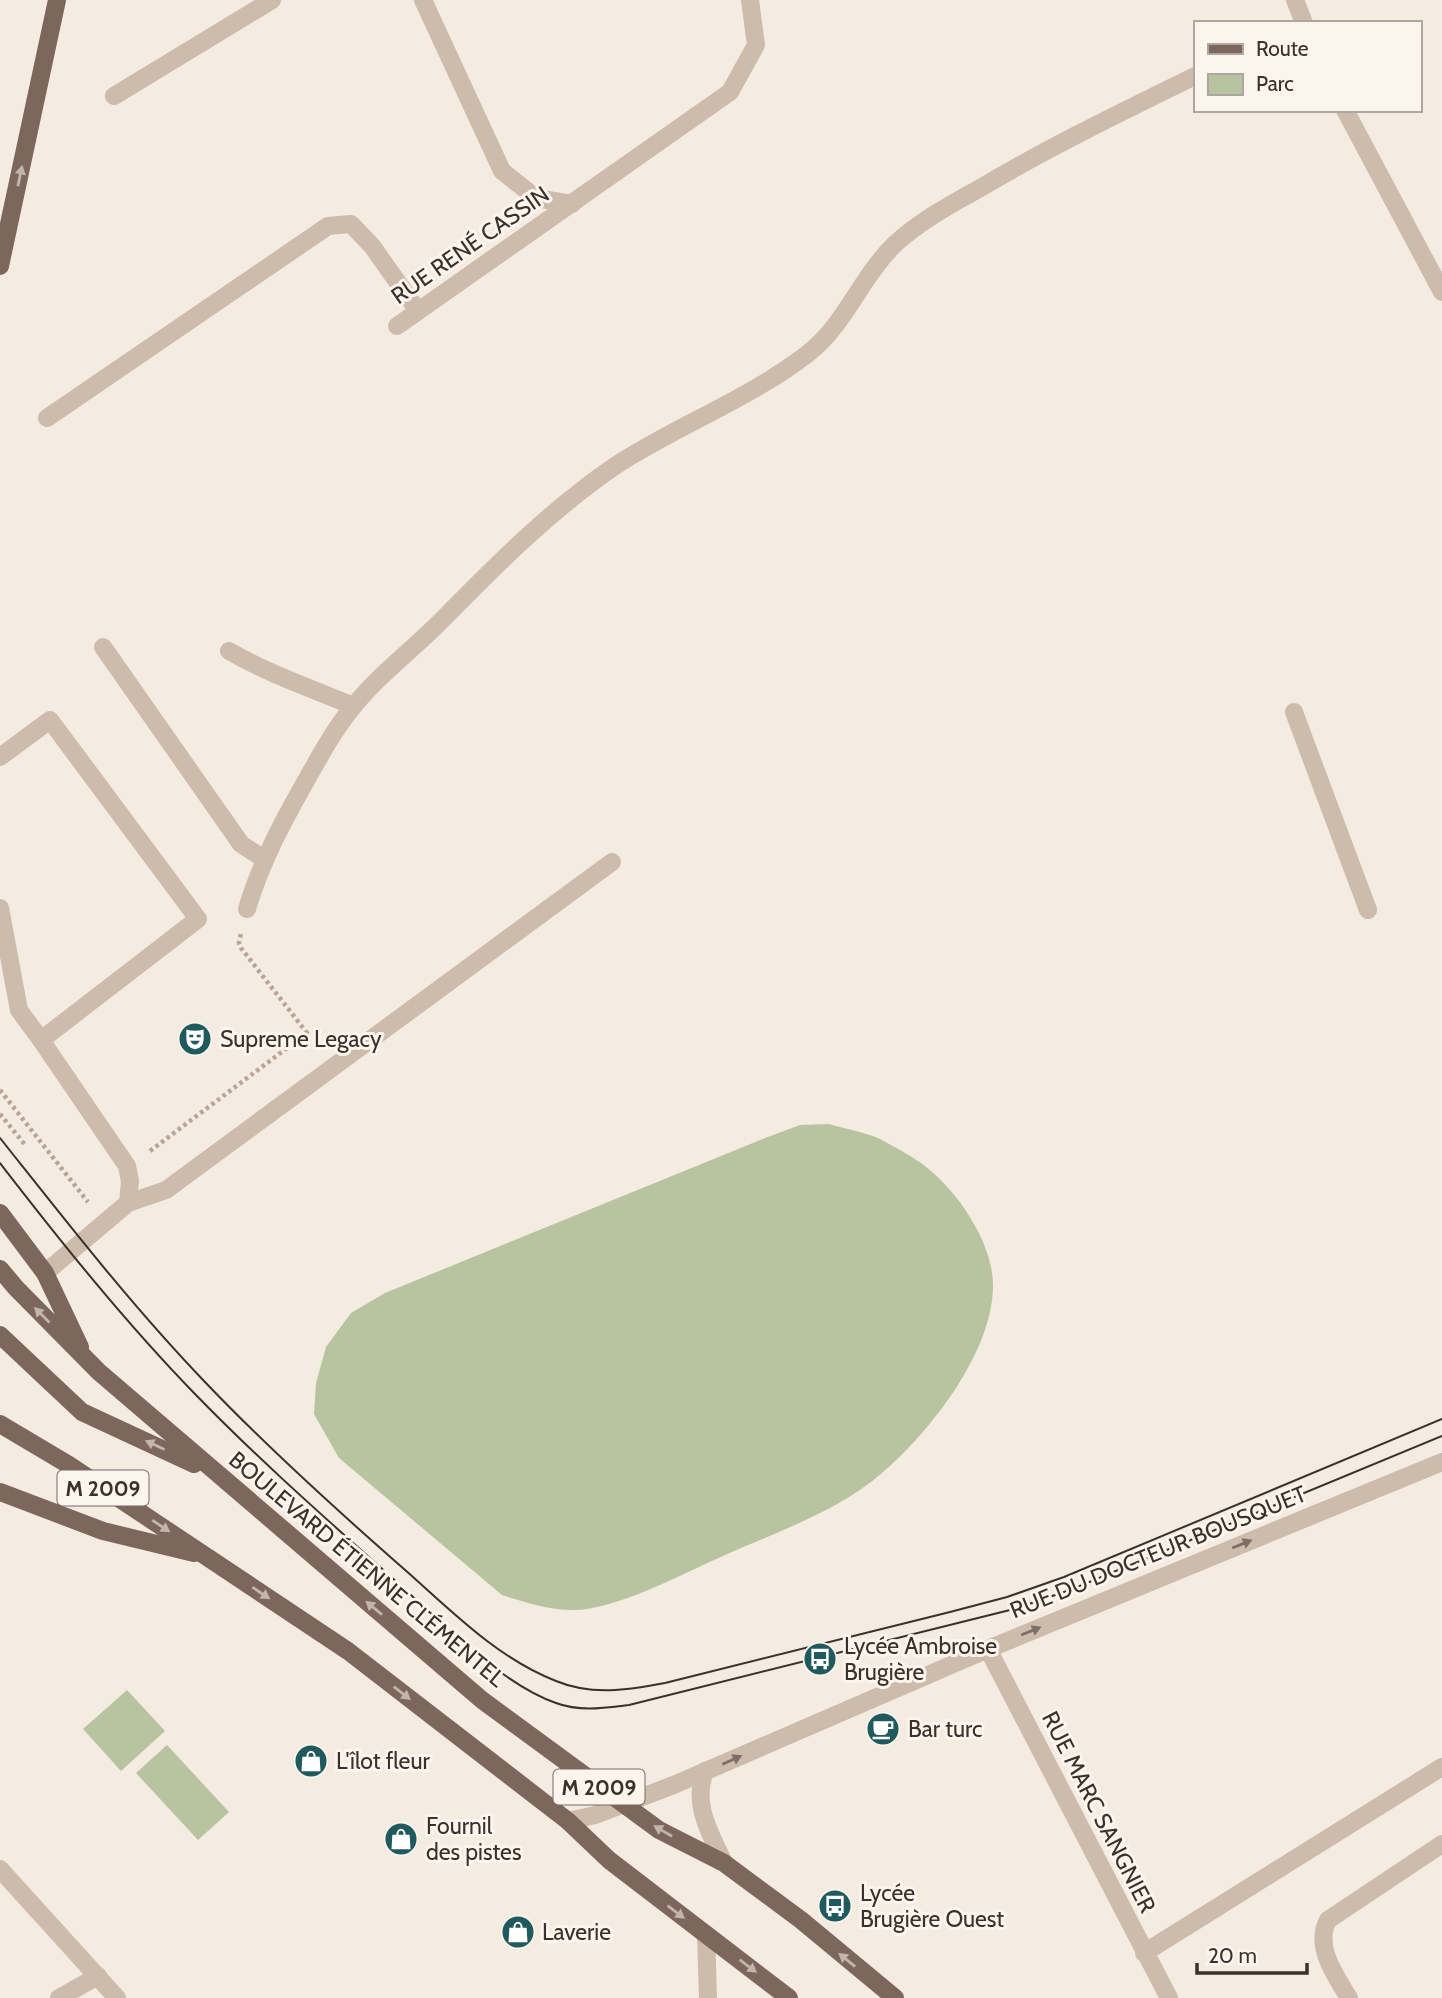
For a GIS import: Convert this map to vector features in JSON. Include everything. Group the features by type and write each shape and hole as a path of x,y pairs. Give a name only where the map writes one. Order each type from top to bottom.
{"main road":[{"path":"0,266 57,0"},
{"path":"0,1213 45,1273 86,1360"},
{"name":"M 2009","path":"0,1269 86,1360"},
{"path":"0,1335 82,1412 217,1474"},
{"name":"BOULEVARD ÉTIENNE CLÉMENTEL","path":"86,1360 482,1700 659,1830 724,1863 801,1920 895,1998"},
{"name":"M 2009","path":"0,1424 69,1465 348,1651 568,1821 609,1860 789,1998"},
{"path":"0,1492 103,1531 205,1555"}],"street":[{"path":"114,96 272,0"},
{"name":"RUE RENÉ CASSIN","path":"423,0 502,171 536,198 572,204"},
{"name":"RUE RENÉ CASSIN","path":"397,326 730,92 756,45 750,0"},
{"path":"1295,0 1303,21"},
{"path":"247,909 264,859 333,732 377,680 528,535 570,499 615,467 664,436 786,370 810,352 830,333 874,268 921,222 1003,174 1194,77"},
{"path":"1346,112 1442,292"},
{"path":"47,418 328,226 351,224 372,246 418,311"},
{"path":"103,647 241,844 264,859"},
{"path":"229,651 289,682 353,706"},
{"path":"1294,712 1368,910"},
{"path":"0,757 50,720 198,919 41,1040"},
{"path":"45,1273 128,1203 166,1190 612,862"},
{"path":"0,908 19,1010 127,1166 130,1181 128,1203"},
{"name":"RUE DU DOCTEUR BOUSQUET","path":"624,1805 988,1649 1442,1462"},
{"name":"RUE MARC SANGNIER","path":"988,1649 1169,1998"},
{"path":"1144,1953 1442,1767"},
{"path":"705,1771 700,1784 700,1807 724,1863"},
{"path":"568,1821 624,1805"},
{"path":"1349,1998 1321,1943 1322,1931 1328,1920 1442,1844"},
{"path":"0,1869 117,1998"},
{"path":"706,1934 708,1998"},
{"path":"59,1998 98,1976"}],"path":[{"path":"127,1166 307,1033 239,943 247,909"},
{"path":"0,1090 105,1222"},
{"path":"0,1114 26,1146"}],"green space":[{"path":"829,1124 880,1139 934,1174 970,1218 980,1235 992,1270 990,1312 970,1364 938,1414 901,1456 864,1487 806,1520 626,1599 587,1609 569,1610 543,1607 502,1595 339,1458 314,1414 316,1383 326,1347 351,1313 385,1293 765,1138 800,1125"},
{"path":"127,1690 165,1731 121,1771 83,1729"},
{"path":"167,1745 229,1812 198,1840 136,1773"}],"tram line":[{"path":"0,1138 151,1323 227,1405 298,1474 491,1644 533,1671 583,1689 624,1689 665,1683 1007,1597 1064,1577 1442,1419"},
{"path":"0,1163 119,1310 169,1367 245,1443 474,1652 536,1694 574,1708 629,1705 1014,1609 1070,1590 1442,1436"}],"place":[{"name":"Supreme Legacy","path":"195,1039"},
{"name":"Lycée Ambroise Brugière","path":"820,1659"},
{"name":"Bar turc","path":"883,1729"},
{"name":"L'îlot fleur","path":"311,1761"},
{"name":"Fournil des pistes","path":"401,1839"},
{"name":"Lycée Brugière Ouest","path":"835,1906"},
{"name":"Laverie","path":"518,1932"}]}
